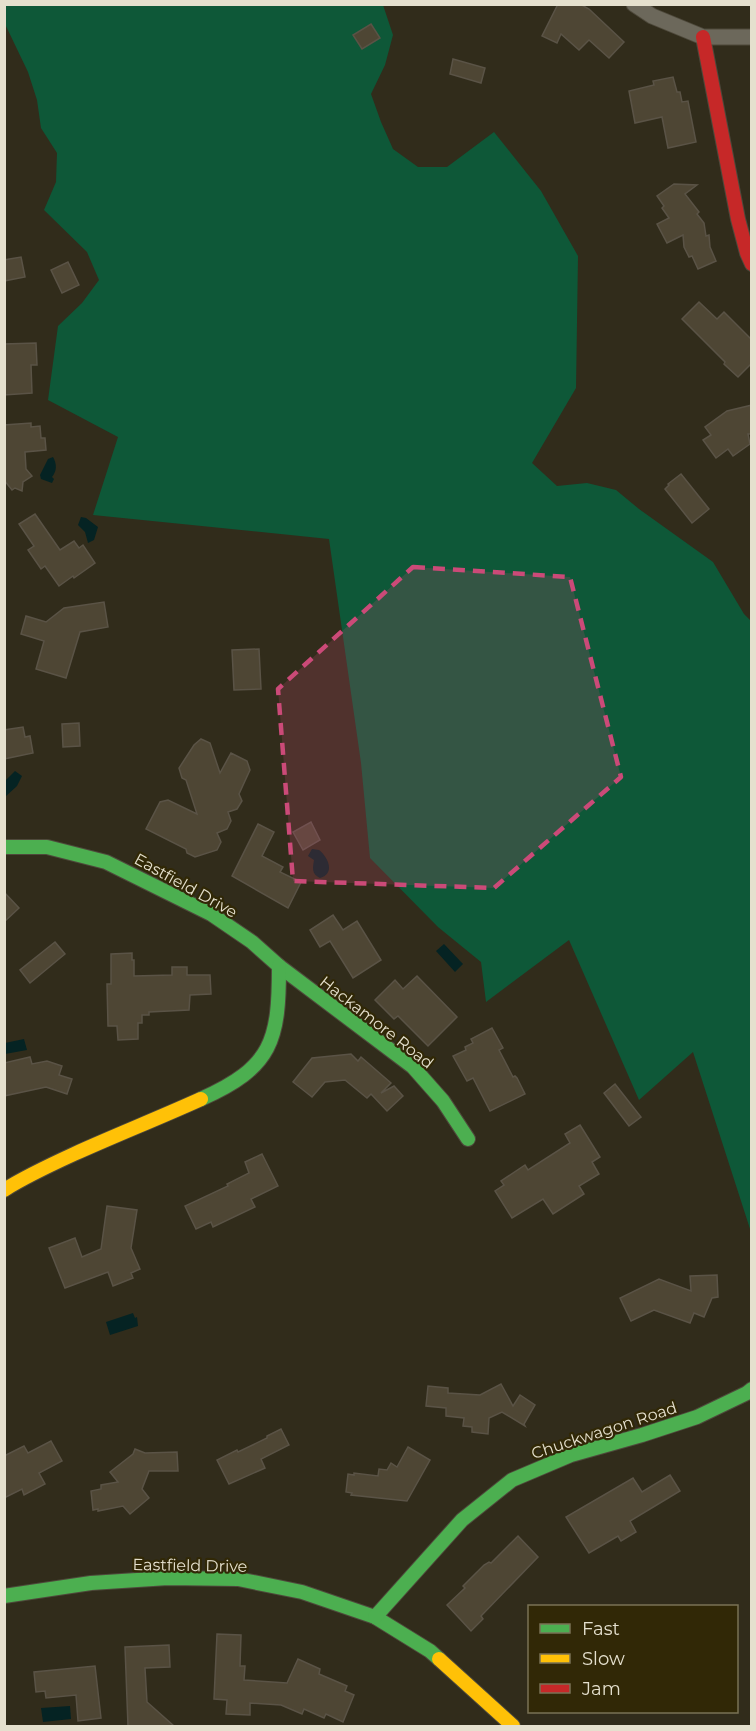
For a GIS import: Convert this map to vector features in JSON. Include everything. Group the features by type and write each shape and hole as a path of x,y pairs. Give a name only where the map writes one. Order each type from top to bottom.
{"street":[{"path":"634,4 652,16 703,37 752,37"},
{"path":"703,37 738,219 752,264"},
{"name":"Eastfield Drive","path":"4,847 47,847 106,862 211,914 252,942 279,966"},
{"path":"4,1190 23,1177 222,1090 251,1070 266,1053 275,1033 279,1004 279,966"},
{"name":"Hackamore Road","path":"279,966 413,1068 443,1101 468,1138"},
{"name":"Chuckwagon Road","path":"375,1617 462,1520 512,1480 571,1455 642,1436 697,1417 752,1389"},
{"name":"Eastfield Drive","path":"4,1596 91,1582 168,1578 238,1579 302,1592 375,1617 430,1651 513,1726"}],"highlighted area":[{"path":"413,567 570,577 621,777 494,888 293,881 278,689"}],"green space":[{"path":"5,5 383,5 393,35 385,65 371,94 393,149 418,167 447,167 494,132 541,191 578,256 576,388 532,463 557,486 587,483 616,490 713,562 744,614 751,621 751,1232 693,1052 639,1100 569,940 486,1002 481,962 438,927 370,858 361,763 329,539 93,515 118,437 48,400 58,326 82,303 99,280 87,252 44,210 56,182 57,153 41,128 37,100 28,72 5,24"}],"water":[{"path":"53,457 56,467 52,483 41,479 40,475 48,459"},
{"path":"81,517 98,527 94,540 88,543 85,532 78,525"},
{"path":"15,771 22,776 17,786 5,797 5,781"},
{"path":"312,849 323,853 328,861 328,873 320,878 314,872 314,860 308,856"},
{"path":"444,944 463,964 455,972 436,951"},
{"path":"24,1039 27,1050 5,1054 5,1043"},
{"path":"133,1313 135,1318 137,1317 138,1326 110,1335 106,1322"},
{"path":"70,1706 71,1719 43,1722 41,1708"}],"building":[{"path":"558,4 580,4 589,9 624,42 609,58 589,40 579,50 561,34 557,43 542,36"},
{"path":"371,24 380,38 362,49 353,35"},
{"path":"453,59 485,68 481,83 450,74"},
{"path":"673,77 682,102 688,101 696,142 668,148 662,117 635,123 629,91 654,85 653,81"},
{"path":"674,184 697,185 685,194 699,212 697,214 704,223 706,236 709,235 710,247 716,261 698,269 692,256 689,257 684,247 683,235 667,243 657,224 669,218 657,196"},
{"path":"21,257 25,277 4,281 4,260"},
{"path":"68,262 79,285 62,293 51,270"},
{"path":"699,302 717,319 724,312 752,340 752,363 738,377 682,319"},
{"path":"36,343 37,365 31,365 32,393 4,395 4,344"},
{"path":"752,405 752,434 748,434 750,444 733,456 728,449 716,458 703,440 711,435 705,427 727,411"},
{"path":"31,423 31,427 40,426 41,438 45,438 46,450 25,452 26,469 32,476 23,482 22,491 15,488 12,490 4,480 4,425"},
{"path":"681,474 709,509 692,523 665,489"},
{"path":"35,514 60,550 74,541 79,548 83,545 95,563 59,586 45,566 41,569 28,550 34,546 19,524"},
{"path":"104,602 108,627 80,632 66,678 36,669 44,641 21,634 26,616 46,622 64,608"},
{"path":"259,649 261,689 234,690 232,650"},
{"path":"79,723 80,746 63,747 62,724"},
{"path":"23,727 25,737 30,736 33,753 4,759 4,730"},
{"path":"201,739 210,743 220,773 231,753 247,761 250,770 239,794 242,801 237,809 228,812 231,821 227,829 217,833 221,842 217,850 195,857 187,853 186,849 146,829 160,802 168,800 197,814 186,780 182,778 179,768 194,745"},
{"path":"311,822 320,840 303,850 293,832"},
{"path":"258,824 274,832 262,856 283,867 280,872 301,882 288,908 232,876"},
{"path":"4,892 19,908 4,922"},
{"path":"333,915 343,930 357,921 381,960 353,978 330,941 320,947 310,930"},
{"path":"55,942 65,954 30,983 20,970"},
{"path":"132,953 134,976 172,975 172,967 187,967 187,975 210,975 211,994 190,995 189,1010 149,1012 149,1015 142,1015 142,1023 138,1023 138,1039 118,1040 117,1026 108,1026 107,984 111,984 111,954"},
{"path":"417,976 457,1017 428,1046 398,1016 394,1019 375,1000 395,980 403,989"},
{"path":"492,1028 503,1048 499,1050 525,1094 490,1111 473,1078 467,1081 453,1056 466,1050 465,1047 473,1043 471,1039"},
{"path":"351,1054 358,1061 361,1057 391,1083 381,1093 394,1086 403,1096 387,1111 371,1094 367,1098 345,1080 325,1082 312,1097 293,1082 312,1058"},
{"path":"30,1057 32,1064 47,1061 62,1066 59,1075 72,1079 67,1094 46,1087 4,1096 4,1063"},
{"path":"615,1084 641,1117 629,1126 604,1093"},
{"path":"580,1125 600,1157 592,1162 599,1174 579,1186 584,1194 553,1214 543,1199 512,1218 495,1191 504,1185 501,1181 525,1165 528,1170 570,1143 565,1134"},
{"path":"262,1154 278,1186 251,1199 255,1207 213,1227 211,1222 196,1229 185,1206 228,1186 227,1184 249,1173 245,1162"},
{"path":"107,1206 137,1210 131,1248 140,1269 131,1273 133,1278 113,1286 108,1272 65,1288 49,1248 75,1238 82,1257 101,1249"},
{"path":"717,1275 718,1297 712,1298 704,1317 694,1313 690,1323 654,1310 631,1321 620,1298 659,1279 691,1291 690,1276"},
{"path":"501,1384 513,1406 520,1395 535,1405 525,1426 502,1412 489,1418 488,1434 472,1432 472,1427 463,1426 464,1418 446,1416 446,1408 426,1406 428,1386 448,1388 448,1393 480,1395"},
{"path":"281,1429 289,1445 261,1459 265,1468 229,1484 217,1460 267,1438"},
{"path":"51,1441 62,1461 39,1473 45,1484 24,1495 22,1489 4,1498 4,1456 24,1446 28,1453"},
{"path":"408,1447 430,1460 407,1501 351,1495 352,1493 346,1492 348,1474 378,1476 379,1469 387,1470 391,1463 397,1467"},
{"path":"135,1449 145,1453 177,1452 178,1471 149,1471 142,1489 149,1498 130,1514 123,1506 93,1510 91,1491 101,1489 101,1485 118,1482 110,1472 133,1454"},
{"path":"670,1475 680,1491 630,1521 636,1532 621,1541 618,1536 589,1553 566,1517 633,1478 642,1492"},
{"path":"518,1536 538,1557 481,1616 483,1619 471,1631 447,1605 484,1565 491,1563"},
{"path":"217,1634 241,1635 240,1666 245,1666 244,1680 287,1683 298,1659 320,1669 319,1674 347,1686 345,1691 354,1695 343,1722 326,1714 324,1718 304,1709 302,1714 281,1705 250,1703 250,1715 226,1714 227,1700 214,1699"},
{"path":"169,1645 170,1667 145,1668 147,1702 174,1726 128,1726 125,1647"},
{"path":"95,1666 101,1718 78,1721 76,1695 46,1698 45,1691 36,1692 34,1672"}],"traffic: fast":[{"path":"4,847 47,847 106,862 211,914 252,942 279,966 413,1067 443,1101 468,1139"},
{"path":"201,1099 244,1075 267,1048 277,1014 279,966"},
{"path":"375,1617 462,1520 512,1480 571,1455 697,1417 752,1389"},
{"path":"4,1596 91,1583 168,1578 238,1579 302,1592 375,1617 439,1659"}],"traffic: slow":[{"path":"4,1190 65,1158 201,1099"},
{"path":"439,1659 513,1726"}],"traffic: jam":[{"path":"703,37 738,219 752,264"}]}
